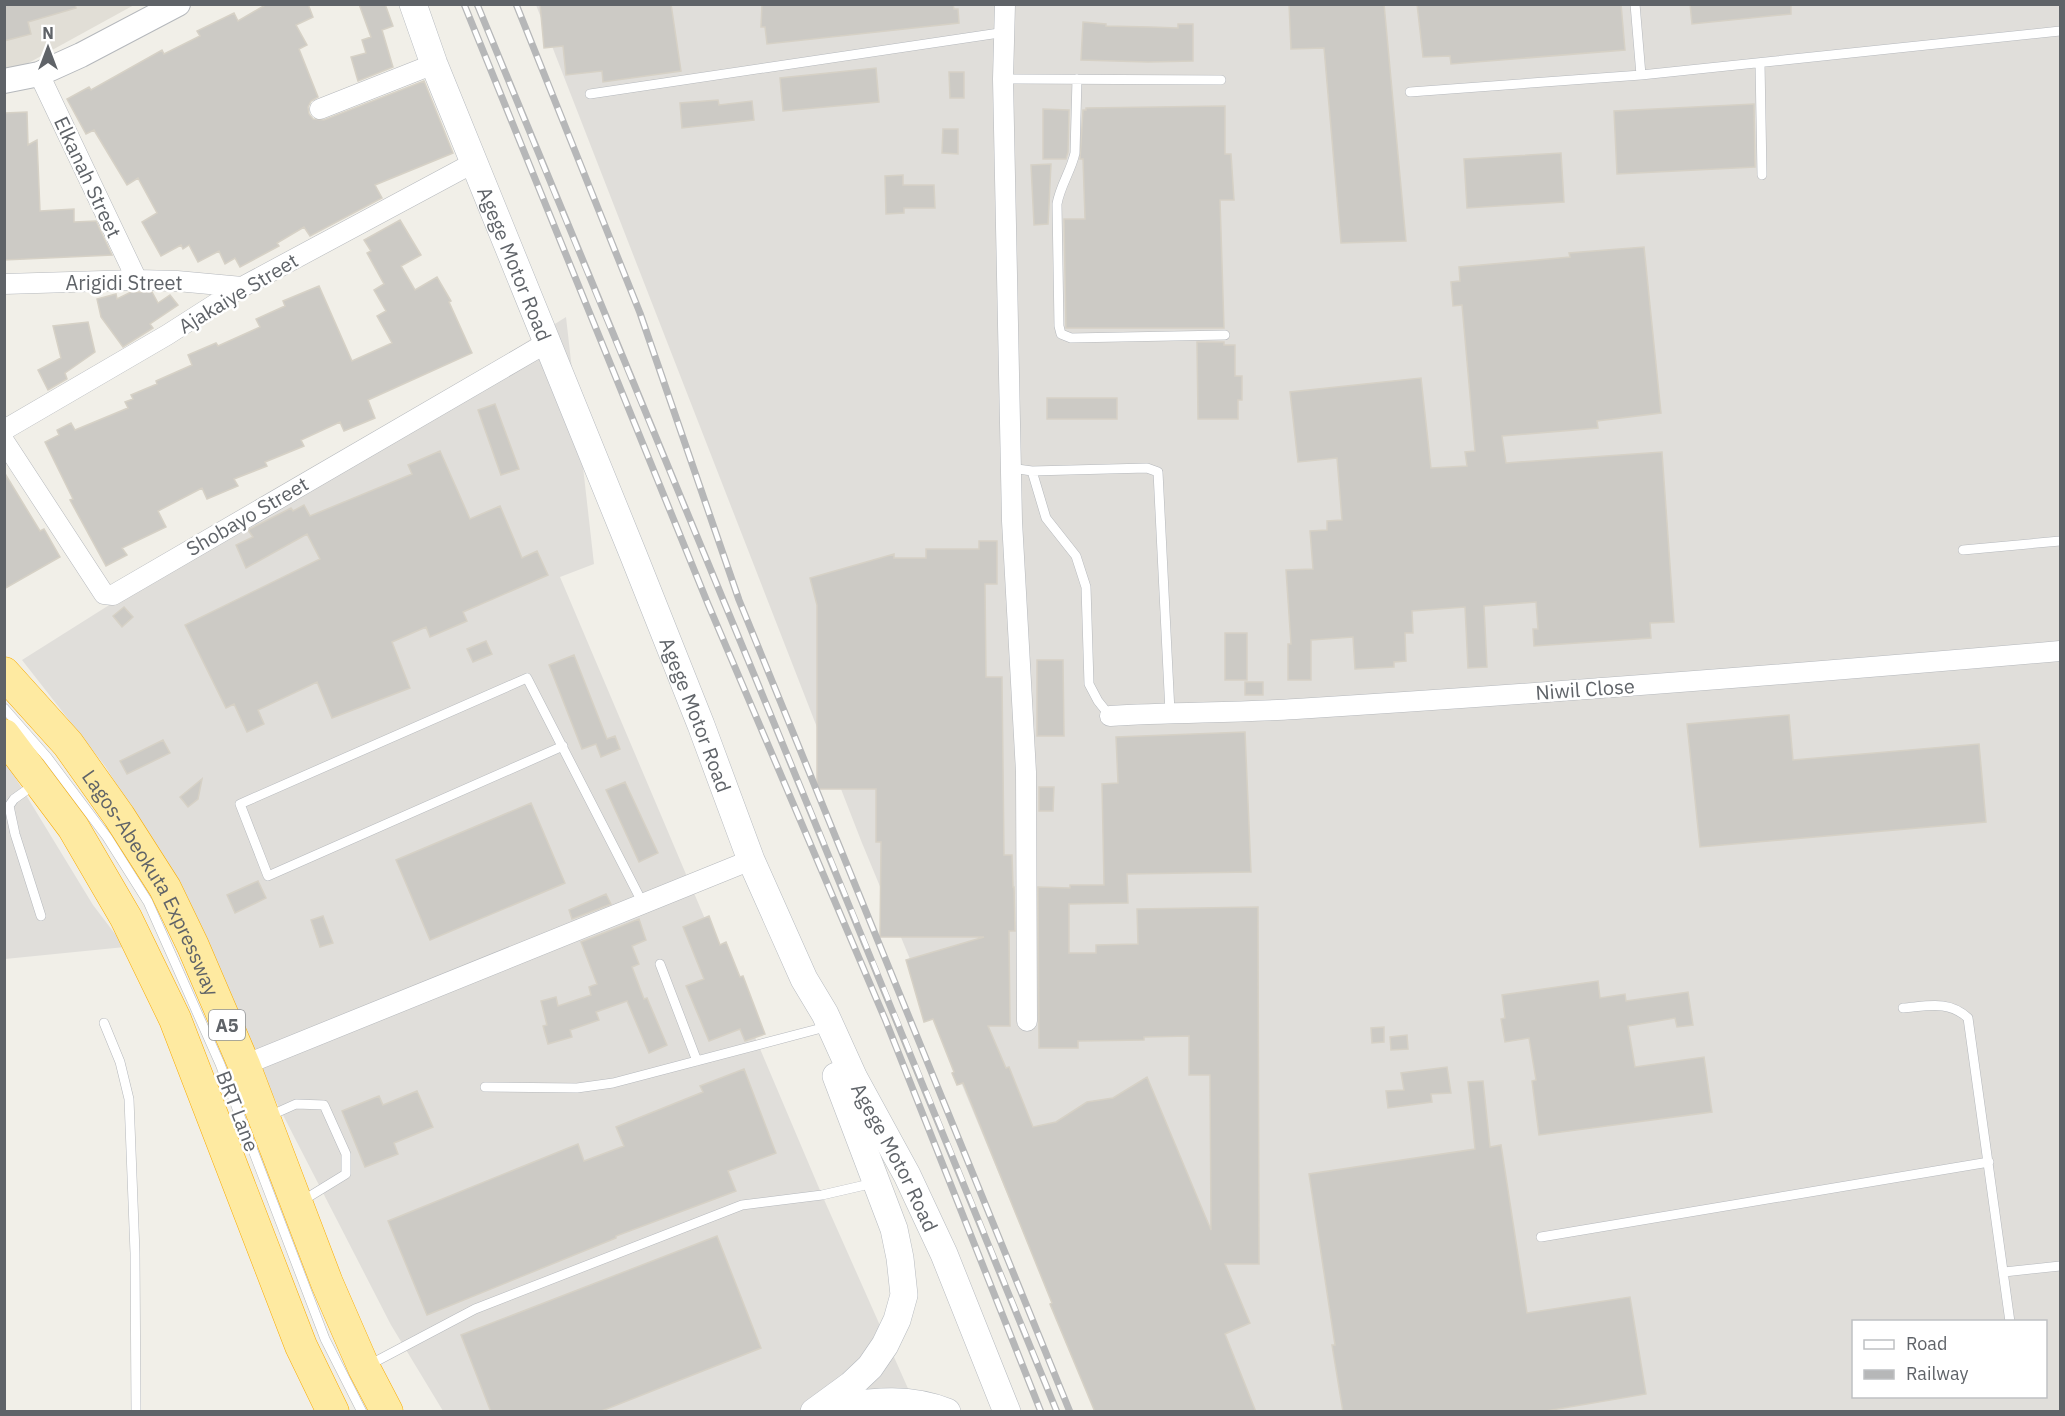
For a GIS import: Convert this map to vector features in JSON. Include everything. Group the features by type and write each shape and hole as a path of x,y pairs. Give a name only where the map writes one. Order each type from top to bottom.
{"highway":[{"name":"Lagos-Abeokuta Expressway","path":"4,673 68,744 119,816 165,888 193,946 244,1065 327,1283 364,1368 387,1412"},
{"name":"Lagos-Abeokuta Expressway","path":"4,735 73,827 126,918 175,1019 301,1346 333,1412"}],"main road":[{"name":"Agege Motor Road","path":"413,4 434,64 701,725 751,860 804,979 825,1014 854,1078 907,1175 944,1254 1007,1412"},
{"path":"804,979 818,1029 894,1229 904,1295 897,1320 885,1345 870,1367 851,1385 817,1410"},
{"path":"817,1410 889,1401 927,1403 947,1412"}],"street":[{"path":"4,81 39,74 81,55 177,4"},
{"path":"1005,4 1003,79 1012,521 1026,772 1027,1021"},
{"path":"320,109 434,64"},
{"name":"Elkanah Street","path":"39,74 137,280"},
{"name":"Ajakaiye Street","path":"4,430 167,335 242,287 475,162"},
{"name":"Arigidi Street","path":"4,284 137,280 242,287"},
{"name":"Shobayo Street","path":"4,441 104,594 113,595 548,342"},
{"name":"Niwil Close","path":"1110,716 1170,712 1293,710 1809,673 2061,651"},
{"path":"244,1065 751,860"}],"lane":[{"path":"1635,4 1641,75"},
{"path":"1410,92 1641,75 2061,31"},
{"path":"591,94 1006,32"},
{"path":"1761,63 1762,175"},
{"path":"1003,79 1221,80"},
{"path":"1077,79 1075,153 1057,204 1061,334 1071,338 1225,335"},
{"path":"1011,468 1032,471 1147,468 1158,472 1170,712"},
{"path":"1032,471 1046,518 1076,556 1086,587 1089,684 1110,716"},
{"path":"1962,550 2061,541"},
{"path":"563,746 268,876 240,804 528,678 563,746 639,896 640,903"},
{"name":"BRT Lane","path":"4,708 47,757 107,837 148,902 220,1064 325,1339 362,1412"},
{"path":"40,781 9,806 15,834 41,916"},
{"path":"660,964 697,1060"},
{"path":"1903,1008 1948,1005 1968,1018 2010,1320"},
{"path":"104,1023 120,1062 129,1099 135,1253 136,1412"},
{"path":"484,1087 557,1088 613,1083 818,1029"},
{"path":"265,1119 296,1104 324,1105 346,1154 346,1174 297,1203"},
{"path":"1541,1237 1989,1162"},
{"path":"364,1368 475,1310 742,1206 822,1195 877,1182"},
{"path":"2004,1272 2061,1266"}],"shaded area":[{"path":"5,5 134,5 23,66 5,71"},
{"path":"536,5 2060,5 2060,1411 1097,1411 862,843"},
{"path":"566,317 594,564 560,577 822,1195 918,1411 443,1411 391,1325 266,1082 225,991 188,898 105,766 22,660"},
{"path":"4,759 93,905 125,947 5,959"}],"building":[{"path":"4,4 75,4 76,8 28,22 31,34 4,41"},
{"path":"267,4 308,4 313,17 296,25 307,45 299,49 318,97 311,101 308,107 313,119 324,120 424,81 453,153 375,185 382,198 310,236 304,227 277,243 279,246 240,267 235,258 225,264 219,251 198,262 189,245 183,249 181,245 161,256 142,222 157,213 138,178 127,185 94,130 86,134 67,99 89,87 91,90 162,50 164,54 200,36 197,31 234,13 238,21"},
{"path":"359,4 385,4 393,26 382,30 393,67 358,81 351,57 366,53 362,40 371,37"},
{"path":"540,4 671,4 681,71 603,82 602,71 566,75 563,46 544,48"},
{"path":"762,4 953,4 954,9 958,9 959,23 767,44 765,27 761,27"},
{"path":"1289,4 1384,4 1406,241 1341,243 1324,48 1291,49"},
{"path":"1417,4 1621,4 1625,50 1451,64 1450,56 1423,57"},
{"path":"1690,4 1791,4 1791,14 1692,24"},
{"path":"1083,22 1106,24 1106,26 1178,28 1178,24 1193,24 1193,61 1081,60"},
{"path":"876,68 879,102 783,111 780,78"},
{"path":"949,72 964,72 964,98 950,98"},
{"path":"718,100 719,105 752,101 754,120 682,128 680,103"},
{"path":"1754,104 1755,167 1617,174 1614,111"},
{"path":"1225,106 1225,154 1231,154 1234,200 1220,200 1224,328 1066,328 1064,219 1085,219 1083,159 1080,159 1083,110 1086,108"},
{"path":"1043,109 1069,110 1066,159 1043,159"},
{"path":"27,112 28,145 37,140 40,211 74,209 74,222 96,221 112,255 4,260 4,118 5,113"},
{"path":"943,129 958,129 958,154 942,153"},
{"path":"1561,153 1564,202 1467,208 1464,159"},
{"path":"1051,164 1048,224 1034,225 1031,165"},
{"path":"903,175 903,185 934,185 935,208 904,208 904,213 886,214 885,176"},
{"path":"400,220 421,255 401,266 415,290 437,277 451,301 449,302 472,353 368,400 375,418 344,431 340,422 301,440 304,446 265,462 267,466 234,479 238,486 207,499 202,488 158,511 166,527 122,548 127,555 106,566 70,500 73,499 45,442 59,435 57,430 71,423 75,430 128,408 125,402 133,399 131,395 192,365 188,355 216,343 218,346 260,327 256,319 285,306 283,301 319,286 352,361 392,343 377,316 386,311 374,290 384,284 367,253 371,251 364,240"},
{"path":"1644,247 1661,413 1597,421 1598,428 1502,436 1506,463 1662,452 1674,622 1650,623 1651,638 1534,646 1533,629 1538,629 1536,602 1484,606 1487,667 1468,668 1465,607 1412,611 1413,633 1405,633 1406,661 1394,662 1394,667 1355,669 1353,637 1311,640 1311,680 1288,680 1288,644 1291,644 1286,570 1313,569 1310,531 1327,530 1327,521 1342,520 1337,458 1298,462 1290,392 1421,378 1431,468 1467,466 1465,452 1475,451 1462,305 1453,306 1451,282 1460,281 1459,267 1570,257 1569,253"},
{"path":"131,292 152,292 158,303 170,295 178,305 150,324 153,328 123,347 101,317 97,299 116,294 117,299"},
{"path":"88,322 95,352 65,373 67,379 48,390 38,370 61,358 53,326"},
{"path":"1197,342 1224,342 1224,345 1235,345 1235,376 1242,376 1242,400 1238,400 1238,419 1198,419"},
{"path":"1047,398 1117,398 1117,419 1047,419"},
{"path":"495,404 519,469 501,475 478,410"},
{"path":"440,451 470,519 500,506 522,558 537,551 548,575 463,612 467,621 430,637 426,627 392,642 410,688 332,718 317,682 258,710 264,724 247,732 234,704 226,708 185,625 320,559 307,534 246,568 236,545 253,537 248,530 291,508 293,511 304,505 310,516 412,474 408,465"},
{"path":"4,472 40,531 44,529 60,557 4,589"},
{"path":"979,541 997,541 997,584 985,584 986,677 1002,677 1004,855 1012,855 1015,931 1009,931 1010,1026 988,1026 1006,1068 1009,1067 1033,1127 1056,1122 1087,1102 1113,1098 1147,1077 1211,1230 1210,1075 1189,1075 1189,1036 1144,1037 1144,1040 1078,1041 1078,1048 1039,1048 1038,887 1070,888 1070,885 1104,885 1102,784 1118,783 1116,737 1245,732 1251,872 1127,874 1128,903 1069,904 1069,953 1096,953 1096,945 1138,944 1137,909 1258,907 1259,1264 1225,1264 1250,1323 1225,1334 1256,1412 1095,1412 963,1083 957,1085 933,1019 924,1022 906,960 984,937 880,937 881,842 876,842 876,789 817,789 817,605 810,578 894,554 894,558 926,558 926,549 979,549"},
{"path":"124,607 133,617 122,627 113,616"},
{"path":"1225,633 1247,633 1247,680 1225,680"},
{"path":"486,641 492,654 473,662 467,649"},
{"path":"574,655 607,739 615,736 620,749 601,757 596,744 582,749 549,665"},
{"path":"1037,660 1063,660 1064,736 1037,736"},
{"path":"1245,682 1263,682 1263,695 1245,695"},
{"path":"1789,715 1793,760 1979,744 1986,822 1700,847 1687,724"},
{"path":"163,740 170,753 127,774 120,761"},
{"path":"202,779 198,799 188,807 180,797"},
{"path":"625,782 658,853 639,862 606,790"},
{"path":"1039,787 1054,787 1053,811 1039,811"},
{"path":"531,803 565,883 430,940 396,860"},
{"path":"258,881 266,898 235,913 227,895"},
{"path":"606,894 611,904 572,919 569,910"},
{"path":"323,916 333,943 320,947 311,920"},
{"path":"709,916 720,945 726,942 740,977 743,976 765,1034 745,1041 740,1029 709,1041 686,986 704,979 683,927"},
{"path":"639,919 646,940 632,946 639,964 632,967 644,999 647,998 667,1045 649,1053 627,1001 596,1012 599,1020 570,1030 572,1037 548,1044 543,1026 547,1025 541,1001 556,997 558,1006 591,995 589,987 597,984 581,942"},
{"path":"1598,981 1600,998 1625,994 1626,1001 1688,992 1693,1025 1677,1027 1675,1018 1628,1026 1635,1067 1704,1057 1712,1112 1539,1135 1532,1081 1536,1080 1529,1038 1505,1042 1501,1019 1505,1018 1502,995"},
{"path":"1384,1027 1384,1042 1372,1043 1371,1028"},
{"path":"1407,1035 1408,1049 1391,1050 1390,1037"},
{"path":"1447,1067 1451,1093 1431,1094 1432,1102 1388,1108 1386,1091 1404,1090 1401,1073"},
{"path":"744,1069 776,1153 728,1171 736,1191 616,1236 616,1238 427,1315 388,1221 578,1144 584,1161 624,1146 616,1127 703,1092 700,1086"},
{"path":"1483,1081 1490,1147 1501,1145 1527,1313 1630,1297 1646,1394 1540,1412 1343,1412 1309,1174 1475,1149 1468,1082"},
{"path":"417,1091 433,1127 394,1143 398,1154 365,1167 342,1111 379,1096 383,1105"},
{"path":"717,1236 761,1348 599,1412 491,1412 461,1335"}],"railway":[{"path":"464,4 708,604 885,1019 1041,1412"},
{"path":"477,4 1057,1412"},
{"path":"516,4 640,313 739,600 1070,1412"}]}
